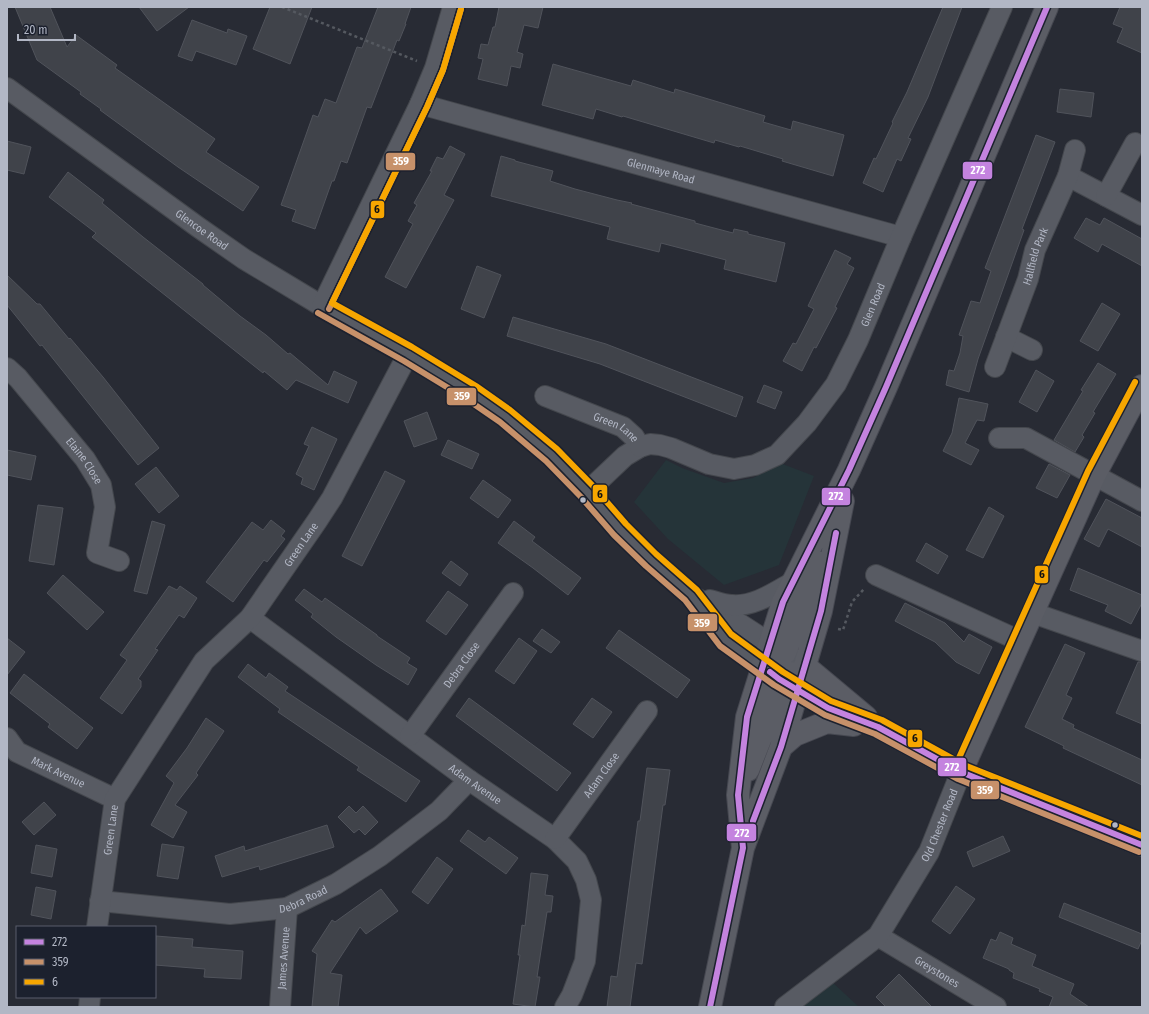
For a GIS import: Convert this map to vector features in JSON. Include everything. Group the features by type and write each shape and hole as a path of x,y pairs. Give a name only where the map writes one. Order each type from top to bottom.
{"main road":[{"path":"778,648 783,602 849,470 886,387 1047,7"},
{"name":"Old Chester Road","path":"961,772 1095,474 1142,388"},
{"path":"710,1007 743,848 781,747 821,611 849,470"},
{"path":"743,848 738,795 747,717 762,666 778,648 802,607 838,526"},
{"path":"762,666 779,679 828,708 878,727 961,772 1142,845"},
{"path":"738,795 767,722 779,679 805,666"},
{"path":"805,666 878,727"},
{"path":"781,747 795,735 827,722 878,727"}],"street":[{"path":"322,306 420,104 435,68 453,7"},
{"name":"Glen Road","path":"640,447 650,444 660,445 709,464 734,470 755,465 777,455 807,423 836,384 858,340 901,237 1002,7"},
{"name":"Glencoe Road","path":"7,88 244,259 322,306 408,354"},
{"name":"Glenmaye Road","path":"420,104 901,237"},
{"path":"1106,196 1135,143"},
{"name":"Hallfield Park","path":"995,367 1028,279 1035,250 1068,176 1075,150"},
{"path":"1068,176 1142,215"},
{"path":"1006,338 1032,350"},
{"path":"408,354 472,393 505,416 551,455 620,529 651,560 691,595 805,666"},
{"name":"Green Lane","path":"97,926 115,799 204,661 250,618 332,498 408,354"},
{"name":"Elaine Close","path":"7,368 18,378 85,460 100,485 105,507 97,553 119,561"},
{"name":"Green Lane","path":"545,396 624,427 634,437 640,447 625,456 587,492"},
{"path":"999,438 1026,438 1095,474 1142,501"},
{"path":"876,576 1020,641"},
{"path":"691,595 731,605 744,605 767,597 793,582"},
{"name":"Debra Close","path":"410,736 513,592"},
{"path":"691,595 725,640 762,666"},
{"path":"1033,613 1142,651"},
{"name":"Adam Avenue","path":"250,618 469,780 555,839 577,861 586,880 591,900 585,961 572,995 565,1007"},
{"name":"Adam Close","path":"555,839 647,711"},
{"name":"Mark Avenue","path":"7,738 17,752 115,799"},
{"name":"Old Chester Road","path":"785,1007 878,936 929,852 961,772"},
{"name":"Debra Road","path":"100,901 230,914 287,908 336,884 380,856 439,811 469,780"},
{"name":"James Avenue","path":"280,1007 287,908"},
{"name":"Greystones","path":"878,936 996,1007"}],"path":[{"path":"282,7 435,68"},
{"path":"818,622 843,630 852,602 876,576"}],"shaded area":[{"path":"666,460 682,468 724,483 753,478 780,463 814,476 779,565 724,585 668,539 634,502"},
{"path":"832,982 859,1007 801,1007"}],"building":[{"path":"15,7 50,7 67,47 76,35 117,65 115,68 215,139 206,152 259,187 243,211 178,167 100,110 101,109 80,94 81,92 37,60"},
{"path":"139,7 189,7 157,31"},
{"path":"270,7 312,7 290,64 253,49"},
{"path":"378,7 411,7 406,24 399,41 397,40 371,108 367,107 347,163 341,161 334,181 332,181 315,229 292,221 296,210 281,205 313,115 318,117 325,99 336,103 357,47 362,48"},
{"path":"499,7 543,7 538,28 524,25 517,52 523,54 520,68 511,66 507,86 478,79 483,59 478,58 481,44 488,45 493,27 495,27"},
{"path":"943,7 962,7 928,97 908,138 911,139 901,161 897,159 883,192 863,183 874,158 876,159 893,123 892,122 907,92"},
{"path":"1120,7 1142,7 1142,53 1117,42 1123,28 1113,24"},
{"path":"192,20 227,33 228,29 247,36 236,65 196,51 192,61 178,56"},
{"path":"553,64 631,86 633,80 674,93 675,89 765,116 763,122 791,130 793,121 844,135 833,176 782,161 783,159 740,146 739,147 715,140 714,143 596,109 593,119 542,105"},
{"path":"1060,89 1094,93 1091,117 1057,112"},
{"path":"1036,135 1055,142 1022,229 1024,230 978,359 969,392 946,385 949,370 954,371 960,353 963,336 959,335 971,301 980,303 991,271 985,268"},
{"path":"7,141 31,147 24,174 7,170"},
{"path":"450,146 465,154 444,195 454,200 406,288 385,277 413,224 408,221 417,205 414,203 432,171 430,171 437,157 443,159"},
{"path":"501,156 553,171 550,181 575,189 632,203 631,204 733,233 734,229 785,243 776,282 724,269 726,260 661,243 659,252 607,239 610,227 491,196"},
{"path":"68,172 104,200 102,203 143,237 288,354 290,353 328,385 334,371 357,382 348,403 296,380 287,390 264,371 263,373 92,237 96,233 49,197"},
{"path":"1086,218 1100,225 1104,218 1142,239 1142,266 1102,244 1098,252 1074,238"},
{"path":"835,250 851,258 847,264 854,268 835,307 837,308 802,371 783,361 793,343 796,344 814,309 808,306"},
{"path":"477,266 501,275 484,318 461,309"},
{"path":"7,275 37,304 40,304 69,339 70,338 159,448 138,465 42,345 40,346 7,305"},
{"path":"1102,303 1120,314 1098,351 1080,341"},
{"path":"513,317 606,344 743,397 736,417 600,364 507,336"},
{"path":"1098,363 1116,374 1093,412 1095,413 1082,435 1084,437 1075,452 1054,440 1083,391 1081,390"},
{"path":"1036,370 1054,381 1037,412 1019,402"},
{"path":"764,385 782,392 775,409 757,402"},
{"path":"959,398 988,404 984,421 977,420 965,443 979,450 971,465 943,451 952,433"},
{"path":"427,412 437,439 414,447 404,421"},
{"path":"312,427 337,439 314,490 301,484 303,478 296,474 309,446 304,444"},
{"path":"448,440 479,454 472,469 441,455"},
{"path":"7,450 36,456 31,480 7,475"},
{"path":"1049,464 1070,475 1057,498 1036,488"},
{"path":"156,467 179,496 159,513 135,484"},
{"path":"385,471 405,481 362,566 342,556"},
{"path":"483,480 511,500 498,518 470,498"},
{"path":"1106,499 1142,518 1142,547 1108,529 1099,547 1084,539"},
{"path":"38,505 63,508 54,565 29,561"},
{"path":"989,507 1004,516 983,558 966,550"},
{"path":"271,520 285,531 281,536 285,539 267,562 264,560 233,602 206,582 252,522 263,530"},
{"path":"152,521 165,525 147,594 134,591"},
{"path":"514,521 535,537 532,541 581,578 568,595 498,543"},
{"path":"926,543 948,556 938,574 916,561"},
{"path":"451,561 468,574 460,586 442,573"},
{"path":"1078,568 1142,595 1142,603 1131,624 1105,611 1108,605 1070,590"},
{"path":"63,575 104,612 87,630 47,593"},
{"path":"169,586 177,590 180,586 197,598 184,618 179,615 155,649 158,650 138,679 141,681 141,687 122,714 100,698 127,660 120,655"},
{"path":"304,589 322,602 325,598 410,658 407,663 417,669 408,685 336,637 311,617 313,614 295,600"},
{"path":"448,591 468,605 446,635 426,621"},
{"path":"905,603 945,623 964,642 969,634 992,647 979,674 956,662 935,642 895,621"},
{"path":"542,629 560,642 551,653 533,641"},
{"path":"619,630 690,680 677,698 606,648"},
{"path":"7,638 25,652 7,675"},
{"path":"519,638 537,651 514,684 495,671"},
{"path":"1065,644 1085,653 1066,695 1072,698 1062,719 1074,725 1073,728 1142,760 1142,785 1063,748 1064,746 1025,727"},
{"path":"1138,662 1142,662 1142,724 1116,713"},
{"path":"248,664 266,678 269,673 288,687 285,691 420,781 406,802 357,770 359,767 278,712 280,709 238,677"},
{"path":"24,674 93,728 77,749 48,727 50,724 10,693"},
{"path":"469,698 571,773 557,791 456,716"},
{"path":"592,698 612,712 593,738 573,724"},
{"path":"206,718 224,731 196,773 198,775 175,805 187,812 173,838 151,825 174,783 166,776 187,748"},
{"path":"647,768 670,770 665,805 663,805 642,964 636,963 630,1007 607,1007 611,976 617,977 638,821 640,821"},
{"path":"44,802 56,815 34,835 22,822"},
{"path":"349,806 356,813 363,806 378,822 365,835 359,829 354,833 338,817"},
{"path":"327,825 334,847 260,870 259,866 222,877 215,856 244,846 245,851"},
{"path":"468,830 485,842 489,837 518,858 506,874 460,841"},
{"path":"1003,836 1010,851 973,867 967,852"},
{"path":"162,844 184,847 178,879 157,876"},
{"path":"36,845 57,849 52,877 31,873"},
{"path":"437,857 453,869 428,904 412,892"},
{"path":"531,873 548,875 545,895 553,896 551,912 547,912 537,977 540,977 535,1007 513,1004 520,955 518,955 522,925 525,926"},
{"path":"956,886 975,899 950,934 932,921"},
{"path":"36,887 56,891 51,919 31,915"},
{"path":"381,889 398,911 366,934 360,927 330,973 342,975 338,1007 312,1007 317,954 312,951 332,920 335,922"},
{"path":"1064,903 1142,934 1142,940 1138,949 1059,917"},
{"path":"1000,932 1013,938 1011,944 1036,955 1032,966 1074,984 1070,994 1089,1007 1049,1007 1053,997 1039,991 1040,989 1013,978 1014,973 1009,969 983,958 991,939 996,941"},
{"path":"156,936 193,939 192,947 243,951 241,979 204,977 205,969 156,965"},
{"path":"899,974 932,1007 886,1007 876,997"}],"transit line":[{"name":"272","path":"710,1007 743,848 738,795 747,717 783,602 849,470 886,387 1047,7"},
{"name":"359","path":"329,309 427,107 443,70 461,9"},
{"name":"6","path":"461,9 443,70 427,107 332,303 412,347 476,386 510,410 557,449 593,486 626,524 656,554 697,590 731,634 783,672 831,701 882,720 964,765 1142,836"},
{"name":"359","path":"318,313 404,361 468,400 500,422 546,461 581,497 614,535 646,566 685,600 720,646 774,685 825,715 875,734 958,779 1139,852"},
{"name":"6","path":"954,769 1088,471 1135,382"},
{"name":"272","path":"753,821 781,747 821,611 836,533"},
{"name":"272","path":"770,672 779,679 828,708 878,727 961,772 1142,845"}]}
